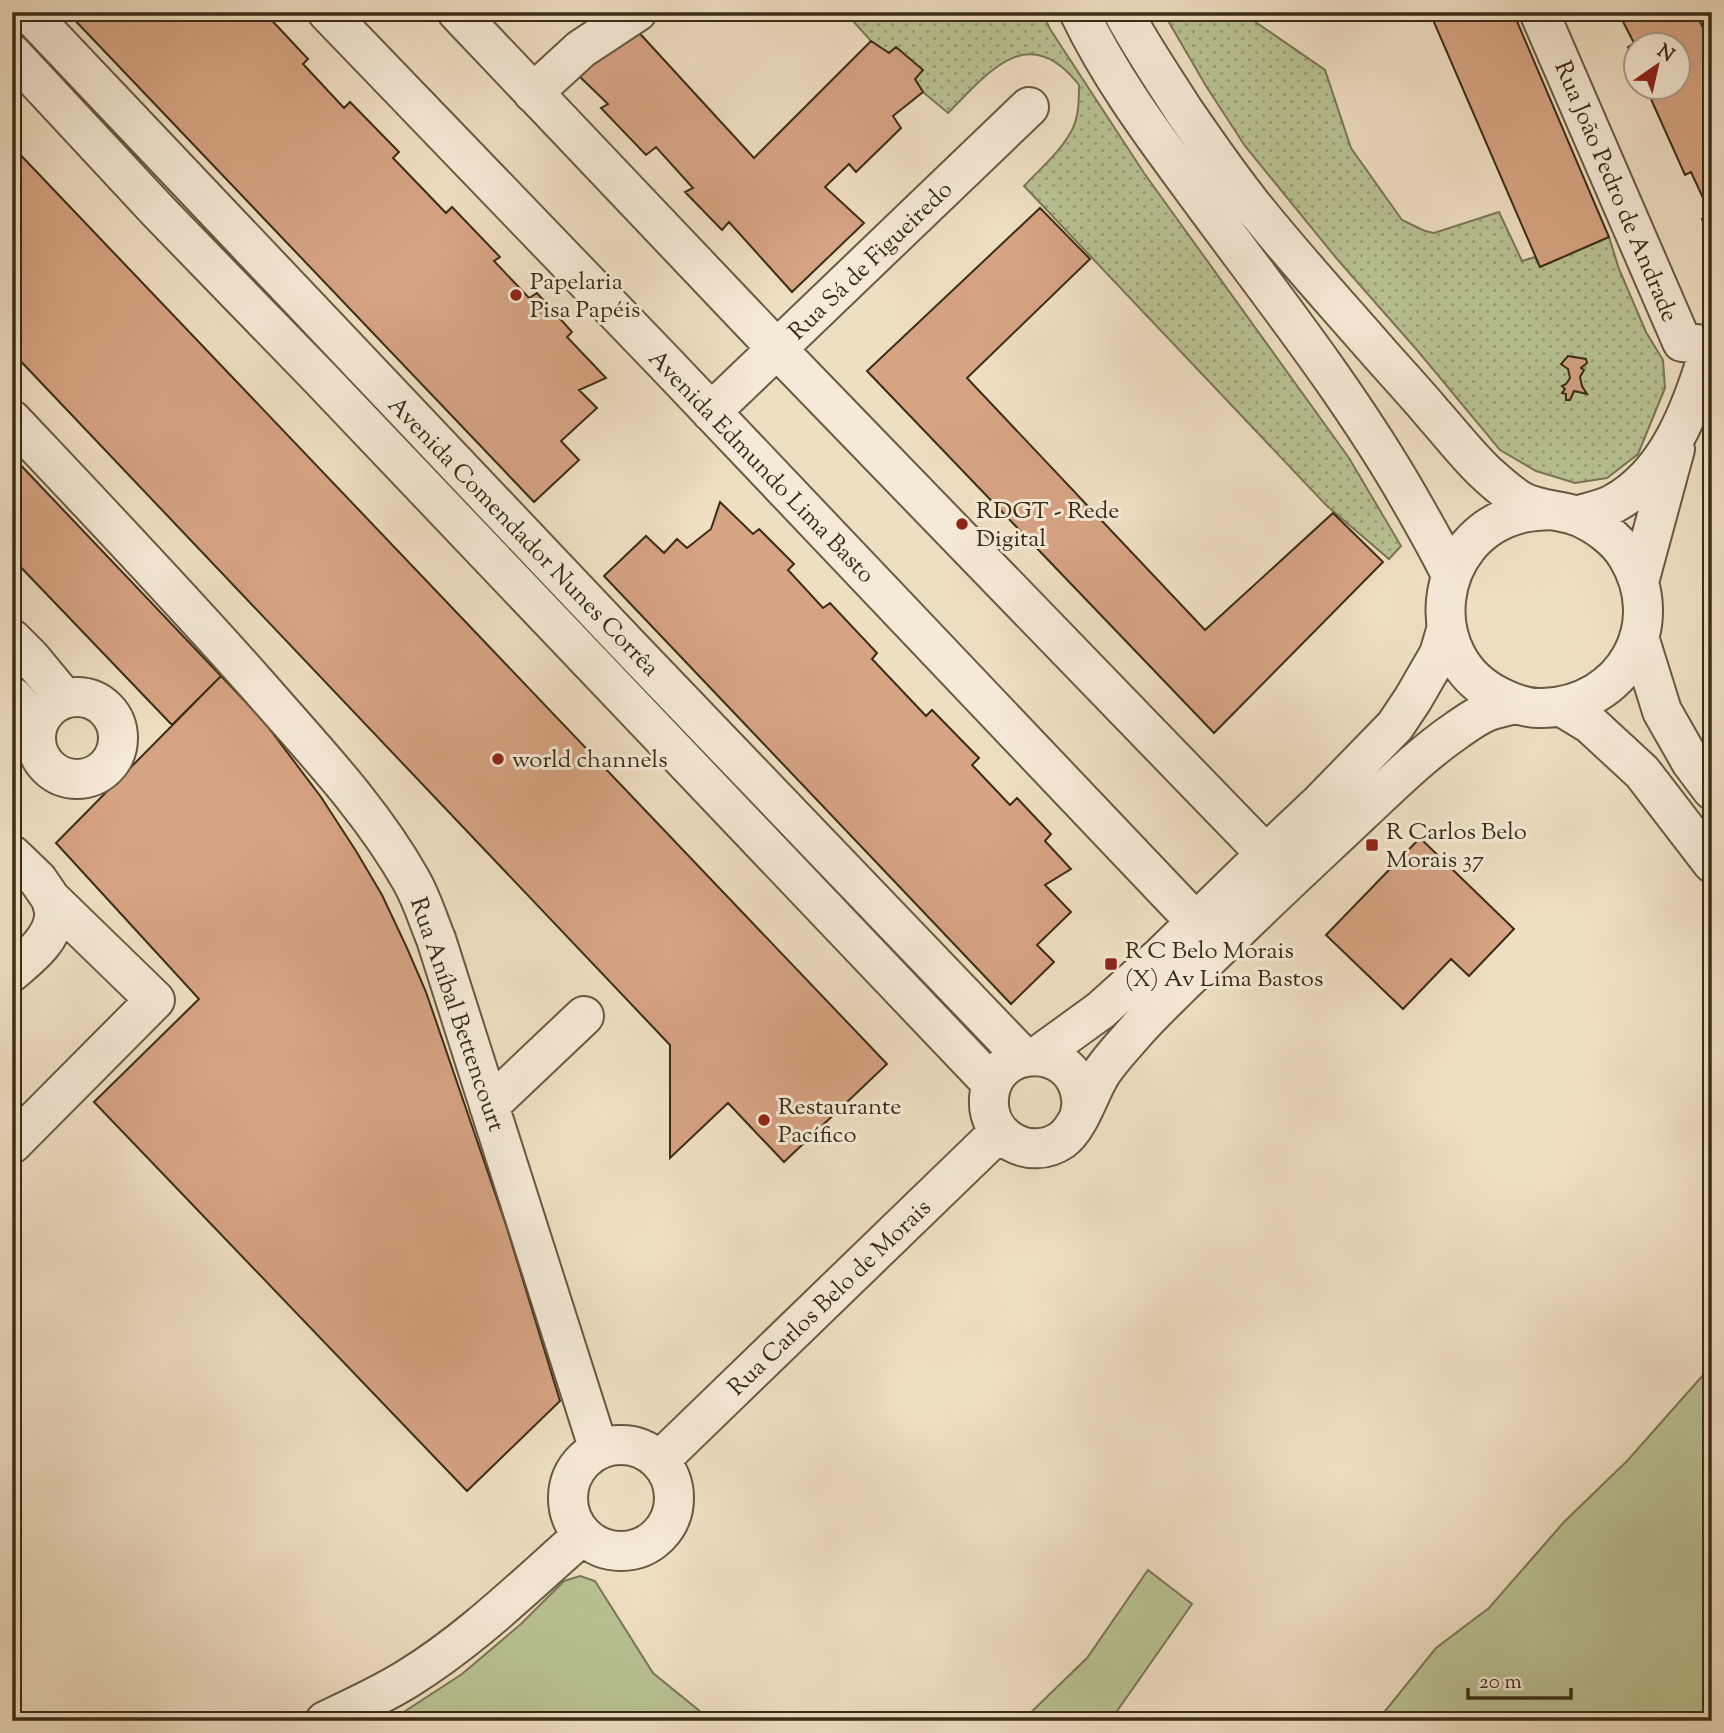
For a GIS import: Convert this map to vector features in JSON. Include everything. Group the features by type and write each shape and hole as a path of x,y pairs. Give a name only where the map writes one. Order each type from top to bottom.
{"street":[{"name":"Avenida Comendador Nunes Corrêa","path":"28,12 628,645 1031,1056"},
{"name":"Avenida Edmundo Lima Basto","path":"327,12 1196,922"},
{"path":"457,12 777,349 1278,866"},
{"path":"533,93 582,49 637,12"},
{"path":"1079,12 1132,105 1358,415 1408,496 1451,575"},
{"path":"1122,12 1144,51 1218,161 1253,206 1485,472 1522,501 1564,513 1604,531 1626,554 1639,582 1644,609 1640,637 1619,676 1583,701 1562,707 1538,709 1515,704 1491,693 1470,675 1455,653 1447,627 1446,601 1451,575 1466,548 1490,526 1519,514 1564,513 1611,505 1632,491 1649,474 1677,437 1711,346"},
{"name":"Rua João Pedro de Andrade","path":"1539,12 1682,342 1711,346"},
{"name":"Avenida Comendador Nunes Corrêa","path":"12,54 992,1084"},
{"name":"Rua Sá de Figueiredo","path":"711,412 1030,107"},
{"name":"Rua Aníbal Bettencourt","path":"12,420 191,609 330,768 360,803 413,883 436,939 599,1450"},
{"path":"1639,582 1682,426"},
{"path":"1447,627 1439,654 1395,726 1320,803 1278,866 1102,1071 1074,1127 1065,1138 1038,1149 1010,1141 999,1132 989,1109 992,1084 999,1072 1010,1063 1031,1056 1101,1010 1196,922 1278,866 1434,746 1488,711 1515,704"},
{"path":"1640,637 1662,711 1691,762 1712,790"},
{"path":"12,639 30,657 38,706"},
{"path":"1562,707 1590,724 1642,772 1712,863"},
{"path":"12,855 38,880 51,899 155,1000 12,1144"},
{"path":"12,972 48,935 55,915 51,899"},
{"path":"489,1106 584,1016"},
{"path":"1031,1056 1055,1060 1068,1069 1077,1082 1082,1098 1080,1114"},
{"name":"Rua Carlos Belo de Morais","path":"659,1461 999,1132"},
{"path":"630,1446 646,1451 659,1461 669,1475 674,1490 674,1507 668,1523 658,1536 645,1546 629,1551 596,1545 583,1535 573,1521 569,1489 575,1473 585,1460 599,1450 630,1446"},
{"path":"325,1721 366,1702 445,1653 490,1618 583,1535"}],"green space":[{"path":"845,12 1042,12 1050,29 1144,173 1349,458 1401,546 1389,559 1326,505 1024,186 1062,145 1072,130 1079,102 1079,85 1060,66 1043,56 1026,54 1010,59 994,69 948,113 923,92 915,79 922,70 896,47 889,53 871,41"},
{"path":"1163,12 1241,12 1325,70 1351,148 1402,220 1434,233 1499,212 1522,261 1535,257 1540,267 1609,237 1619,269 1646,332 1663,360 1665,388 1638,454 1607,478 1575,483 1536,471 1500,450 1337,259 1245,146"},
{"path":"1712,1365 1712,1721 1377,1721 1436,1648 1489,1608 1564,1522 1628,1460"},
{"path":"1148,1570 1192,1604 1110,1721 1022,1721 1087,1658"},
{"path":"580,1576 595,1581 653,1673 712,1721 390,1721 462,1674 521,1624 564,1581"}],"building":[{"path":"67,12 251,12 256,18 264,12 308,59 303,64 344,108 350,102 399,152 393,158 446,213 452,207 500,257 494,261 529,298 537,293 572,332 567,337 606,378 579,390 597,408 561,441 579,460 534,502"},
{"path":"1513,12 1609,237 1540,267 1430,13"},
{"path":"1618,12 1702,14 1697,16 1712,45 1712,240 1702,219 1710,213 1691,172 1685,175 1652,102 1692,102 1692,32 1628,32"},
{"path":"632,25 754,158 871,41 889,53 896,47 923,70 915,79 923,92 893,116 901,128 856,172 849,164 825,187 864,223 792,292 729,222 722,230 685,192 693,188 656,147 646,155 601,108 608,104 578,75"},
{"name":"world channels","path":"12,146 887,1064 784,1162 728,1103 670,1158 670,1045 12,352"},
{"path":"1040,208 1090,259 967,378 1205,630 1333,513 1383,562 1214,733 867,371"},
{"path":"1568,356 1586,359 1587,363 1581,368 1584,370 1580,377 1587,394 1574,391 1570,400 1566,400 1562,386 1570,378 1568,369 1561,364"},
{"path":"12,456 221,676 172,725 12,558"},
{"path":"720,502 753,534 759,529 794,564 788,570 823,608 830,603 877,653 872,659 926,716 932,710 979,758 972,765 1010,805 1017,798 1051,834 1045,841 1071,869 1045,885 1071,912 1037,945 1054,962 1011,1004 604,576 646,536 664,553 677,539 687,548 711,529"},
{"path":"221,676 262,719 321,797 382,895 407,948 426,992 507,1228 560,1401 467,1491 94,1102 199,999 56,843"},
{"path":"1420,838 1514,929 1469,976 1451,959 1403,1009 1326,935"}],"place":[{"name":"Papelaria Pisa Papéis","path":"516,295"},
{"name":"RDGT - Rede Digital","path":"962,524"},
{"name":"world channels","path":"498,759"},
{"name":"R Carlos Belo Morais 37","path":"1372,845"},
{"name":"R C Belo Morais (X) Av Lima Bastos","path":"1111,964"},
{"name":"Restaurante Pacífico","path":"764,1120"}]}
